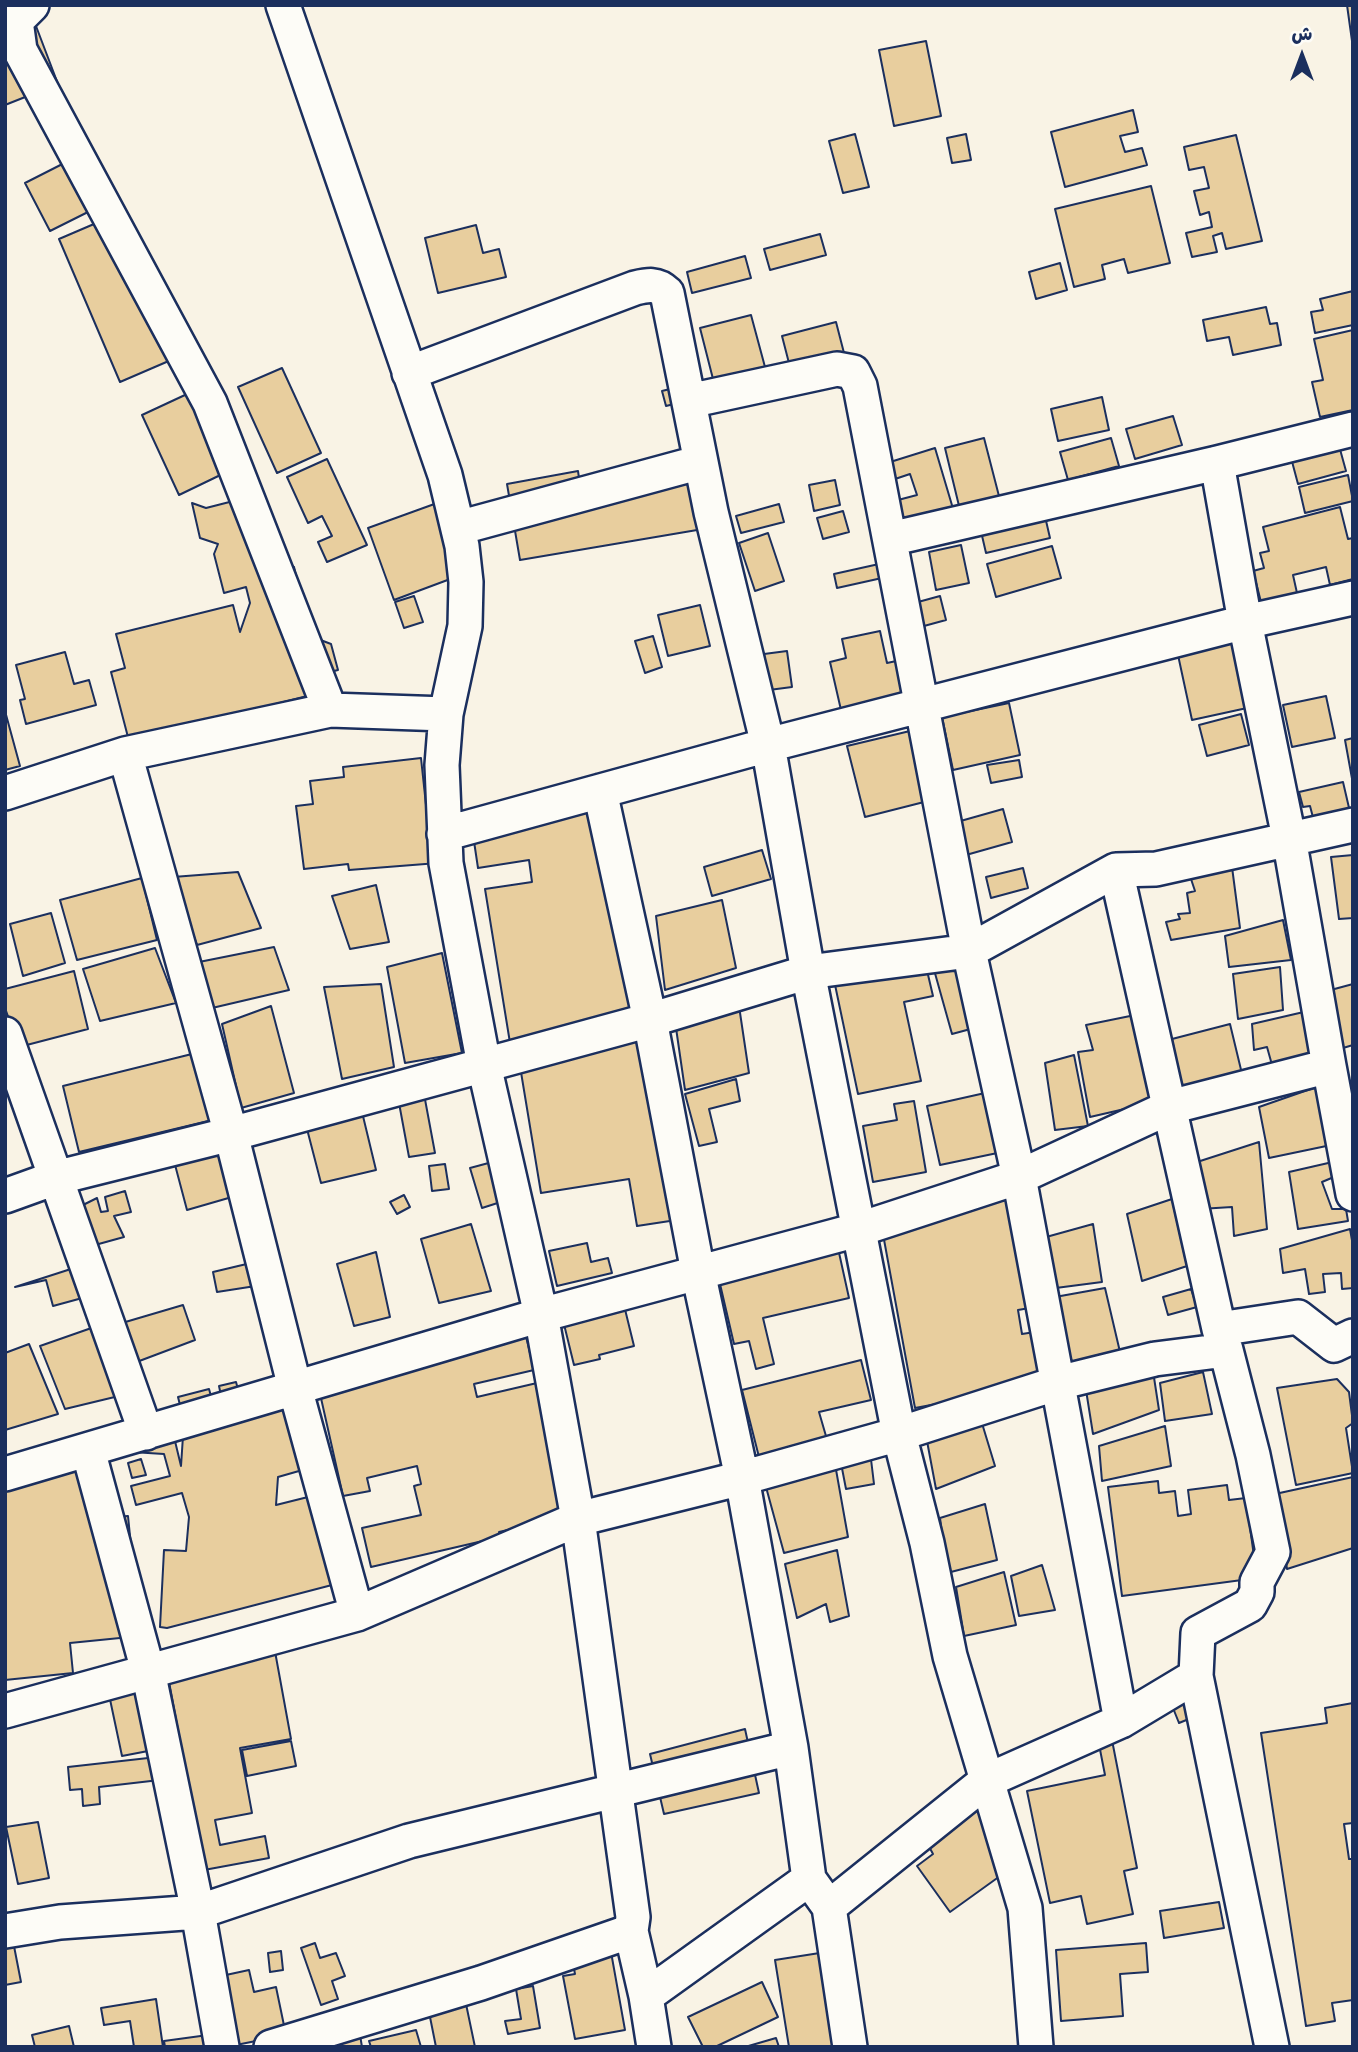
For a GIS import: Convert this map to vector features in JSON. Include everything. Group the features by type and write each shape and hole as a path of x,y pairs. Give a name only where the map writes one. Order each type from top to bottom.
{"street":[{"path":"32,5 16,20 20,50 210,403 330,710"},
{"path":"283,5 445,475 458,528 466,582 465,626 446,714 442,765 446,863 484,1065 541,1315 578,1519 633,1917 631,1931 654,2047"},
{"path":"409,373 635,288 650,284 659,286 667,293 711,512 768,744 808,972 899,1434 927,1543 950,1656 1025,1908 1036,2047"},
{"path":"689,401 837,369 853,372 860,386 969,951 1019,1177 1121,1721"},
{"path":"890,539 1353,429"},
{"path":"458,528 701,462"},
{"path":"1217,463 1245,622 1289,838 1353,1194"},
{"path":"444,834 768,744 1245,622 1353,598"},
{"path":"5,793 125,754 330,710 446,714"},
{"path":"125,754 231,1135 295,1388 357,1614"},
{"path":"600,791 650,1020 698,1272 742,1478 790,1748 809,1879 829,1907 850,2047"},
{"path":"5,1196 55,1178 231,1135 650,1020 808,972 969,951 1116,870 1156,869 1353,825"},
{"path":"1116,870 1222,1340 1253,1455 1273,1552 1257,1582 1250,1605 1198,1633 1196,1676 1272,2047"},
{"path":"5,1034 146,1433"},
{"path":"5,1474 541,1315 857,1230 1019,1177 1170,1107 1329,1066"},
{"path":"5,1711 357,1614 578,1519 742,1478 899,1434 1058,1382 1155,1359 1298,1317 1334,1345 1353,1336"},
{"path":"88,1450 148,1671 198,1912 222,2047"},
{"path":"829,1907 986,1781 1121,1721 1196,1676"},
{"path":"5,1931 60,1922 198,1912 409,1841 790,1748"},
{"path":"646,1996 809,1879"},
{"path":"271,2047 481,1983 631,1931"}],"building":[{"path":"5,5 28,5 58,84 5,105"},
{"path":"1347,5 1353,5 1353,48"},
{"path":"926,41 941,116 894,126 879,50"},
{"path":"1133,110 1138,132 1120,136 1125,152 1142,148 1147,165 1065,187 1051,132"},
{"path":"855,134 869,187 843,193 829,141"},
{"path":"966,134 971,160 952,163 947,138"},
{"path":"1236,135 1262,241 1226,249 1222,233 1213,236 1217,252 1192,257 1186,233 1212,227 1209,212 1200,215 1194,191 1209,188 1204,167 1189,170 1184,147"},
{"path":"88,151 98,207 50,231 25,183"},
{"path":"1151,186 1170,263 1128,273 1124,259 1102,265 1105,279 1074,287 1055,209"},
{"path":"108,218 185,354 120,382 59,239"},
{"path":"476,225 483,253 499,249 506,277 438,293 425,238"},
{"path":"820,234 826,255 770,270 764,249"},
{"path":"745,256 751,278 692,293 687,272"},
{"path":"1060,263 1067,290 1036,299 1029,272"},
{"path":"1353,291 1353,325 1315,333 1311,312 1323,310 1320,299"},
{"path":"1266,307 1270,324 1277,323 1281,345 1233,355 1229,337 1207,341 1203,320"},
{"path":"751,315 765,367 713,379 700,328"},
{"path":"836,322 844,353 790,367 782,336"},
{"path":"1353,330 1353,410 1320,417 1312,382 1323,380 1314,339"},
{"path":"282,368 321,453 277,473 238,387"},
{"path":"678,387 682,402 666,406 662,391"},
{"path":"200,388 237,467 179,495 142,415"},
{"path":"1102,397 1109,430 1058,441 1051,409"},
{"path":"1173,416 1182,445 1135,459 1126,429"},
{"path":"984,438 1000,500 960,510 945,448"},
{"path":"1111,438 1119,466 1068,480 1060,452"},
{"path":"1338,442 1346,471 1298,484 1290,454"},
{"path":"935,448 954,512 905,526 898,500 917,495 910,474 892,480 887,463"},
{"path":"690,454 703,529 520,560 507,484 578,471 579,478 641,467"},
{"path":"327,459 367,545 327,562 318,542 332,536 322,516 308,523 287,477"},
{"path":"1348,475 1353,501 1305,513 1299,487"},
{"path":"835,480 840,505 814,511 809,485"},
{"path":"257,495 275,560 294,567 310,636 331,644 338,670 330,672 335,689 129,741 111,672 125,668 116,634 233,605 240,632 250,603 246,587 224,593 214,554 218,544 200,538 192,503 206,508"},
{"path":"451,498 477,569 394,600 368,528"},
{"path":"779,504 784,522 741,533 736,516"},
{"path":"1340,507 1348,539 1353,538 1353,579 1330,585 1326,567 1293,575 1297,593 1261,602 1253,571 1264,568 1260,553 1269,551 1263,527"},
{"path":"843,511 849,532 823,539 817,518"},
{"path":"1044,512 1050,538 986,553 980,527"},
{"path":"768,533 784,581 755,591 739,543"},
{"path":"961,545 969,583 936,590 929,552"},
{"path":"1052,546 1061,578 996,597 987,564"},
{"path":"879,564 882,578 837,588 834,574"},
{"path":"414,596 423,622 404,628 395,602"},
{"path":"940,596 946,620 924,626 918,602"},
{"path":"700,605 710,646 668,656 658,615"},
{"path":"880,631 887,663 901,660 909,694 841,710 830,662 846,658 842,639"},
{"path":"653,636 662,667 645,673 635,641"},
{"path":"1233,643 1247,708 1192,720 1178,655"},
{"path":"787,651 792,687 769,690 764,654"},
{"path":"65,652 74,684 89,680 96,705 26,724 20,700 25,699 16,665"},
{"path":"1326,696 1335,738 1292,747 1283,705"},
{"path":"1009,703 1020,755 953,770 942,717"},
{"path":"5,711 20,766 5,770"},
{"path":"1241,714 1249,745 1207,756 1199,725"},
{"path":"910,731 928,801 865,817 847,746"},
{"path":"1353,738 1353,784 1345,740"},
{"path":"421,758 426,805 431,804 438,863 349,870 348,864 304,869 296,806 313,804 310,781 344,777 343,767"},
{"path":"1019,760 1022,777 991,783 987,765"},
{"path":"1343,782 1353,825 1315,825 1310,806 1303,807 1299,792"},
{"path":"589,809 598,864 609,862 683,1219 637,1226 629,1179 541,1193 517,1048 511,1049 485,889 532,882 529,860 478,868 472,828"},
{"path":"1003,809 1012,842 966,855 957,822"},
{"path":"762,850 771,879 712,896 704,867"},
{"path":"1353,855 1353,918 1339,919 1331,857"},
{"path":"1232,867 1240,928 1171,940 1166,922 1180,919 1178,914 1190,913 1187,893 1195,891 1190,876"},
{"path":"1023,868 1028,888 991,898 986,877"},
{"path":"238,872 261,928 197,945 173,877"},
{"path":"142,878 157,940 77,960 60,900"},
{"path":"376,885 389,942 350,949 332,896"},
{"path":"722,900 736,968 665,990 656,916"},
{"path":"51,913 65,963 23,976 10,924"},
{"path":"1283,920 1291,960 1229,967 1225,936"},
{"path":"274,947 289,990 212,1008 199,962"},
{"path":"155,948 176,1003 100,1021 83,969"},
{"path":"956,952 978,1027 952,1034 931,959"},
{"path":"442,953 462,1053 405,1063 387,967"},
{"path":"925,962 933,996 904,1002 921,1081 858,1094 834,980"},
{"path":"1280,967 1283,1010 1238,1019 1233,974"},
{"path":"74,971 88,1029 19,1047 5,1008 5,989"},
{"path":"381,984 394,1067 342,1079 324,987"},
{"path":"1353,984 1353,1045 1343,1048 1327,991"},
{"path":"271,1006 294,1093 241,1108 222,1024"},
{"path":"739,1006 749,1073 685,1090 675,1021"},
{"path":"1308,1011 1319,1058 1274,1072 1267,1047 1254,1050 1252,1024"},
{"path":"1140,1014 1155,1102 1090,1117 1078,1052 1093,1050 1086,1025"},
{"path":"1230,1024 1243,1078 1182,1092 1172,1039"},
{"path":"208,1050 225,1117 79,1152 63,1086"},
{"path":"1074,1055 1088,1126 1055,1130 1045,1063"},
{"path":"736,1079 740,1101 709,1109 717,1142 699,1146 685,1094"},
{"path":"1325,1084 1336,1144 1269,1158 1259,1107"},
{"path":"994,1091 1007,1151 940,1165 927,1106"},
{"path":"424,1094 435,1153 409,1157 399,1103"},
{"path":"914,1101 926,1172 873,1182 863,1126 897,1120 894,1104"},
{"path":"362,1112 376,1170 321,1183 307,1129"},
{"path":"1259,1142 1267,1229 1234,1236 1232,1207 1200,1209 1194,1163"},
{"path":"217,1149 232,1197 187,1210 174,1161"},
{"path":"496,1161 507,1200 482,1208 470,1168"},
{"path":"1337,1161 1341,1174 1322,1182 1332,1209 1346,1209 1348,1221 1298,1229 1289,1172"},
{"path":"445,1164 449,1189 432,1191 429,1166"},
{"path":"1011,1172 1041,1306 1018,1310 1022,1334 1041,1331 1050,1383 915,1408 878,1207"},
{"path":"125,1191 131,1212 114,1216 124,1237 95,1245 83,1205 97,1198 101,1212 108,1211 105,1197"},
{"path":"404,1195 410,1207 397,1214 390,1202"},
{"path":"1172,1199 1187,1266 1142,1281 1127,1214"},
{"path":"471,1224 491,1291 439,1303 421,1239"},
{"path":"1093,1224 1102,1282 1048,1289 1039,1239"},
{"path":"1350,1229 1353,1246 1353,1288 1342,1289 1341,1273 1323,1274 1325,1292 1309,1294 1305,1269 1283,1273 1280,1249"},
{"path":"834,1230 849,1298 763,1318 774,1364 756,1369 749,1341 734,1344 713,1254"},
{"path":"587,1243 591,1262 608,1258 612,1273 557,1286 549,1251"},
{"path":"376,1252 390,1317 354,1326 337,1264"},
{"path":"255,1262 262,1285 217,1292 213,1272"},
{"path":"74,1268 86,1297 53,1306 46,1280 15,1287"},
{"path":"1105,1288 1120,1352 1071,1367 1055,1297"},
{"path":"1191,1289 1197,1307 1168,1315 1163,1297"},
{"path":"621,1293 634,1346 599,1355 600,1359 574,1365 560,1308"},
{"path":"183,1305 195,1340 134,1363 122,1323"},
{"path":"521,1315 534,1370 474,1384 477,1397 537,1383 569,1516 499,1532 500,1537 371,1567 362,1528 421,1515 414,1486 421,1484 417,1466 367,1478 370,1491 343,1496 314,1367"},
{"path":"100,1325 123,1395 65,1409 40,1346"},
{"path":"29,1344 58,1414 5,1430 5,1353"},
{"path":"861,1360 871,1400 819,1412 828,1443 760,1461 742,1390"},
{"path":"1153,1371 1159,1410 1093,1434 1086,1390"},
{"path":"1203,1372 1212,1414 1165,1421 1160,1383"},
{"path":"1337,1379 1349,1392 1353,1423 1346,1428 1353,1473 1296,1485 1277,1388"},
{"path":"236,1382 239,1393 287,1383 306,1469 278,1477 276,1505 324,1493 355,1579 167,1628 160,1627 164,1550 186,1551 189,1517 182,1493 136,1505 131,1486 170,1476 164,1454 116,1451 168,1412 181,1466 184,1421 178,1397 209,1389 214,1407 223,1405 219,1386"},
{"path":"981,1420 995,1466 936,1489 927,1441"},
{"path":"1165,1426 1171,1466 1102,1481 1099,1446"},
{"path":"870,1451 874,1484 846,1489 840,1458"},
{"path":"109,1453 115,1517 128,1516 140,1636 70,1643 73,1673 5,1680 5,1463"},
{"path":"141,1459 146,1475 132,1478 128,1463"},
{"path":"835,1464 848,1537 784,1553 766,1487"},
{"path":"1353,1477 1353,1548 1287,1569 1275,1494"},
{"path":"1158,1481 1159,1493 1175,1491 1178,1516 1191,1514 1188,1490 1227,1485 1229,1500 1246,1498 1257,1578 1122,1596 1108,1487"},
{"path":"985,1504 997,1560 947,1573 940,1518"},
{"path":"837,1550 849,1616 830,1622 826,1604 797,1618 785,1564"},
{"path":"1042,1565 1055,1610 1019,1616 1011,1576"},
{"path":"1004,1572 1016,1625 964,1636 956,1587"},
{"path":"272,1635 291,1739 240,1748 252,1813 215,1820 220,1845 265,1836 269,1858 204,1870 164,1655"},
{"path":"151,1661 169,1747 122,1756 104,1671"},
{"path":"1200,1696 1206,1712 1179,1723 1173,1708"},
{"path":"1353,1703 1353,1823 1344,1824 1349,1859 1353,1859 1353,2000 1332,2003 1335,2021 1306,2026 1261,1733 1327,1723 1325,1708"},
{"path":"1095,1724 1111,1735 1137,1868 1124,1871 1133,1914 1087,1924 1081,1896 1050,1903 1027,1791 1105,1775"},
{"path":"745,1729 759,1793 664,1814 650,1754"},
{"path":"291,1741 296,1766 247,1776 242,1750"},
{"path":"175,1755 177,1778 99,1787 100,1804 83,1806 82,1789 70,1790 68,1767"},
{"path":"974,1804 1007,1871 950,1912 917,1866 933,1854 926,1841"},
{"path":"38,1822 49,1878 18,1884 6,1827"},
{"path":"1219,1902 1224,1928 1164,1938 1160,1911"},
{"path":"13,1941 21,1982 5,1985 5,1942"},
{"path":"315,1943 320,1958 336,1953 345,1976 332,1981 338,1999 321,2005 301,1948"},
{"path":"1146,1943 1148,1972 1120,1974 1123,2016 1061,2021 1056,1950"},
{"path":"281,1951 283,1970 270,1972 268,1953"},
{"path":"611,1952 625,2030 575,2039 563,1976 575,1974 572,1959"},
{"path":"826,1952 841,2047 789,2047 775,1960"},
{"path":"249,1970 254,1992 276,1987 286,2035 226,2047 212,1978"},
{"path":"762,1982 778,2017 715,2047 703,2047 688,2017"},
{"path":"533,1986 540,2028 508,2034 505,2021 521,2019 516,1989"},
{"path":"156,1999 163,2047 134,2047 130,2021 104,2025 101,2008"},
{"path":"466,2004 475,2047 436,2047 429,2012"},
{"path":"69,2026 74,2047 35,2047 32,2035"},
{"path":"416,2030 421,2047 371,2047 369,2041"},
{"path":"208,2035 210,2047 165,2047 164,2041"},
{"path":"360,2035 362,2047 308,2047"},
{"path":"776,2038 779,2047 745,2047"}]}
